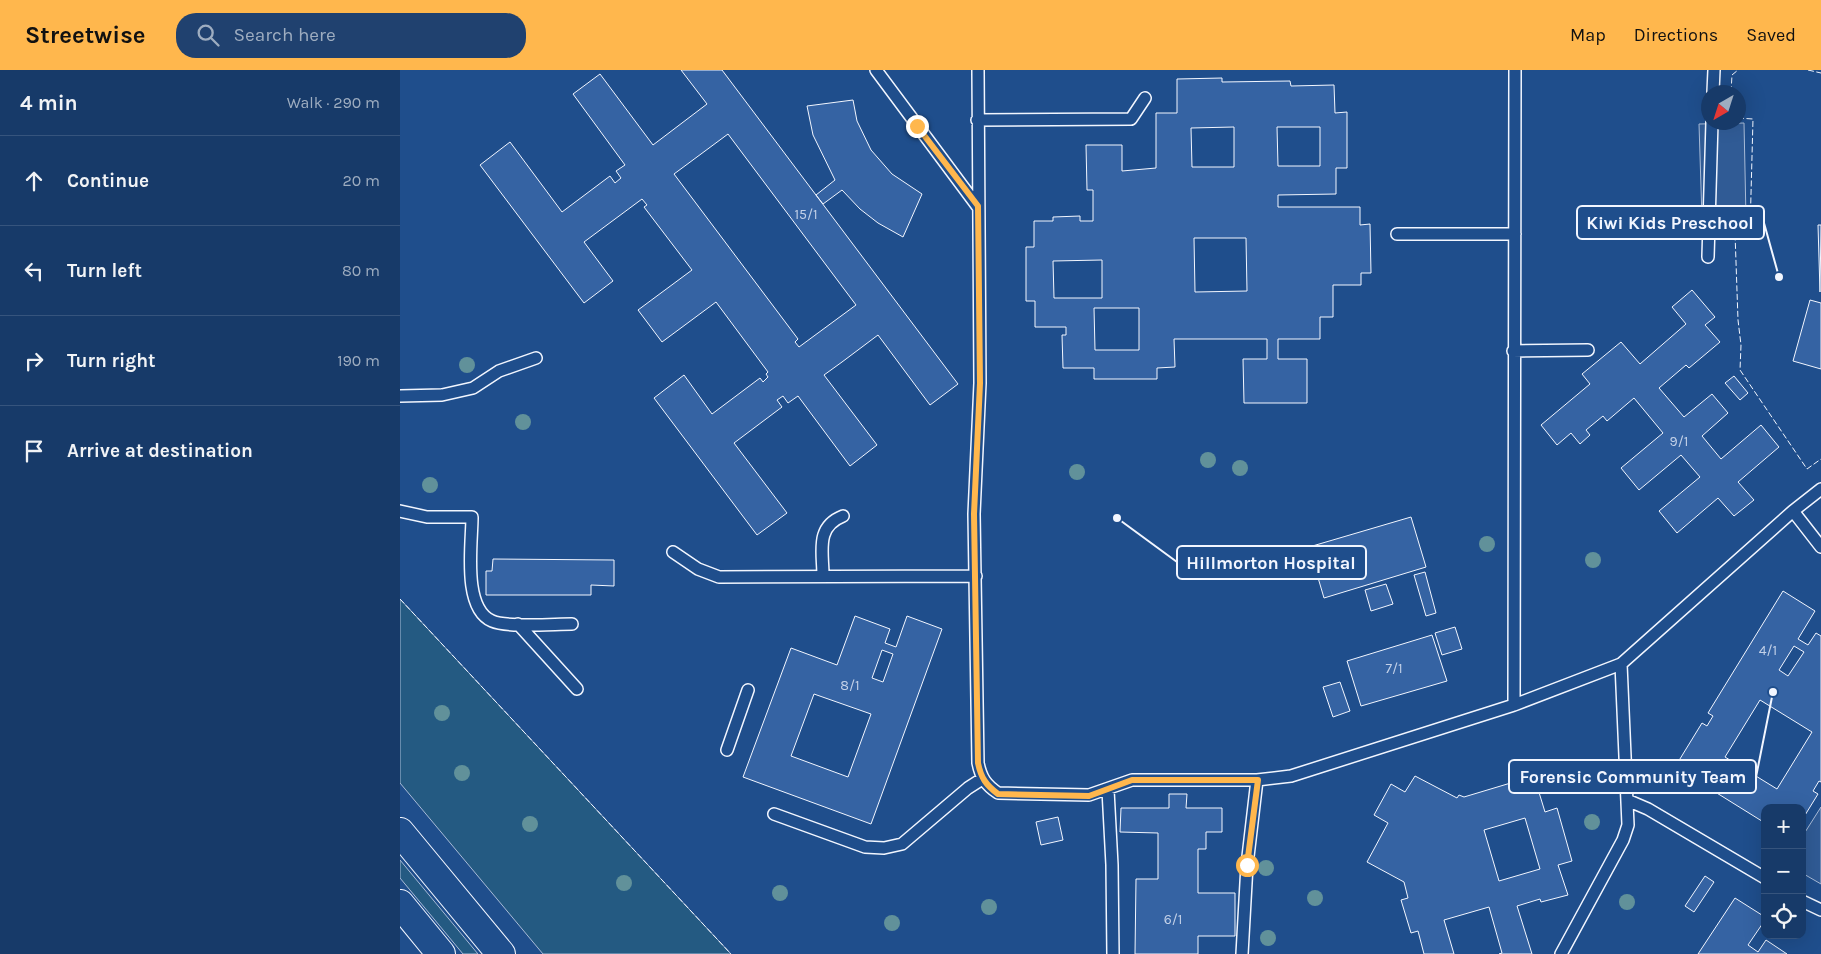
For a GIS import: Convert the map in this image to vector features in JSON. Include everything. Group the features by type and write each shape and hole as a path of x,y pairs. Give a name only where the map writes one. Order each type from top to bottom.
{"highway":[{"path":"400,832 501,954"},
{"path":"400,904 442,954"}],"lane":[{"path":"876,70 978,206"},
{"path":"978,70 980,383 974,514 978,763 982,779 998,794 1089,796 1132,780 1258,780 1291,776 1514,705 1621,664 1793,511 1821,489"},
{"path":"1514,705 1513,351 1515,70"},
{"path":"1713,85 1714,70"},
{"path":"977,120 1131,119 1145,98"},
{"path":"1708,257 1712,130"},
{"path":"1397,234 1515,234"},
{"path":"1513,351 1588,350"},
{"path":"400,396 442,395 473,388 500,371 536,358"},
{"path":"400,511 428,517 472,517 472,591 475,604 482,615 492,621 518,624 572,624"},
{"path":"1793,511 1821,547"},
{"path":"824,576 823,536 826,526 843,516"},
{"path":"673,552 698,569 719,576 976,576"},
{"path":"518,624 578,689"},
{"path":"1561,954 1623,840 1628,825 1621,664"},
{"path":"727,750 748,690"},
{"path":"774,814 865,848 884,848 902,844 968,788 982,779"},
{"path":"1242,954 1247,865 1258,780"},
{"path":"1108,790 1112,865 1113,954"},
{"path":"1627,800 1648,809 1761,876"},
{"path":"1806,903 1821,910"}],"shaded area":[{"path":"1699,124 1701,124 1701,130 1744,130 1746,218 1702,219"},
{"path":"400,599 731,954 543,954 400,783"},
{"path":"1821,807 1821,884 1806,875 1806,831"},
{"path":"400,860 478,954 463,954 400,878"}],"building":[{"path":"681,70 722,70 958,384 930,405 878,335 824,375 877,445 850,466 798,396 788,403 783,396 777,400 782,407 734,443 787,513 757,535 654,398 684,375 712,414 760,378 763,382 768,377 766,374 768,372 716,302 662,342 638,310 692,270 644,207 647,205 642,199 584,242 613,281 584,303 480,165 510,142 562,212 610,176 615,183 621,178 616,171 625,165 573,94 600,74 653,145 707,104","holes":["728,134 856,305 799,347 795,342 798,339 674,174"]},
{"path":"1222,78 1222,82 1290,81 1291,86 1334,85 1335,113 1347,112 1347,168 1336,168 1336,194 1278,195 1278,207 1360,207 1360,225 1370,224 1371,273 1361,273 1361,285 1333,285 1333,317 1320,317 1320,339 1278,339 1278,359 1307,359 1307,403 1244,403 1243,359 1267,359 1267,339 1174,339 1175,367 1157,368 1157,379 1094,379 1094,368 1063,368 1062,335 1066,335 1066,327 1035,327 1035,301 1026,301 1026,247 1034,247 1034,221 1053,221 1053,217 1080,216 1080,221 1093,221 1093,190 1087,190 1086,145 1122,145 1122,171 1156,168 1156,113 1177,113 1177,79","holes":["1234,127 1234,167 1192,167 1191,128","1277,127 1320,127 1320,166 1278,166","1194,238 1246,238 1247,291 1195,292","1102,260 1102,298 1054,298 1053,261","1094,308 1139,308 1139,350 1095,350"]},
{"path":"853,100 857,121 871,150 892,174 922,194 903,237 878,223 860,209 842,190 823,204 816,195 835,180 813,135 807,106"},
{"path":"1818,225 1821,225 1820,292"},
{"path":"1692,290 1715,317 1705,325 1720,342 1689,368 1686,365 1659,388 1684,417 1712,394 1728,413 1702,436 1721,459 1761,425 1779,447 1738,482 1754,500 1734,516 1718,498 1677,533 1659,511 1700,477 1681,455 1639,490 1621,468 1663,433 1634,398 1607,421 1603,416 1586,430 1590,435 1580,444 1571,433 1557,445 1541,425 1590,384 1582,374 1621,342 1640,364 1686,324 1672,307"},
{"path":"1810,300 1821,303 1821,369 1793,361"},
{"path":"1734,376 1748,393 1740,400 1725,383"},
{"path":"1411,517 1426,567 1324,598 1309,547"},
{"path":"493,559 614,560 614,586 591,585 591,595 486,595 486,571 492,571"},
{"path":"1425,572 1436,613 1426,616 1414,575"},
{"path":"1386,584 1393,604 1371,611 1365,590"},
{"path":"1783,591 1815,611 1798,639 1808,645 1816,633 1821,636 1821,782 1819,781 1813,791 1818,794 1806,814 1806,804 1761,804 1761,821 1675,767 1702,723 1707,726 1713,716 1708,713","holes":["1794,646 1804,652 1788,676 1779,670","1760,700 1812,732 1777,789 1725,757"]},
{"path":"855,616 890,629 885,643 896,647 907,616 942,629 871,824 743,777 791,648 837,665","holes":["882,650 893,654 883,682 872,678","814,694 871,714 848,777 791,756"]},
{"path":"1455,627 1462,649 1442,655 1435,633"},
{"path":"1432,635 1447,681 1361,706 1347,661"},
{"path":"1340,682 1350,711 1333,717 1323,687"},
{"path":"1415,776 1457,798 1459,795 1464,797 1534,776 1545,812 1557,808 1572,861 1558,865 1568,895 1541,902 1540,899 1517,906 1532,954 1499,954 1502,953 1489,907 1444,920 1454,954 1424,954 1418,931 1411,933 1401,900 1408,898 1404,882 1367,862 1388,823 1374,815 1391,784 1405,792","holes":["1525,818 1540,869 1499,881 1484,830"]},
{"path":"1169,794 1187,794 1186,808 1222,808 1222,832 1206,832 1206,849 1198,849 1198,893 1235,893 1235,936 1198,936 1198,954 1135,954 1136,879 1158,879 1158,833 1120,832 1121,808 1169,808"},
{"path":"1058,817 1063,840 1041,845 1036,822"},
{"path":"1705,876 1714,882 1694,912 1685,906"},
{"path":"1735,898 1761,914 1761,926 1748,945 1758,952 1766,940 1787,954 1698,954"}],"fence":[{"path":"1731,85 1732,75 1738,70"},
{"path":"1808,70 1821,73"},
{"path":"1746,119 1753,119 1750,232 1735,233 1738,320 1741,345 1740,370 1807,469 1821,459"},
{"path":"400,599 731,954"}],"place":[{"name":"Kiwi Kids Preschool","path":"1779,277"},
{"name":"Hillmorton Hospital","path":"1117,518"},
{"name":"Forensic Community Team","path":"1773,692"}],"route":[{"path":"917,126 978,206 980,383 979,446 974,514 978,763 980,777 988,787 998,794 1089,796 1132,780 1258,780 1247,865"}]}
